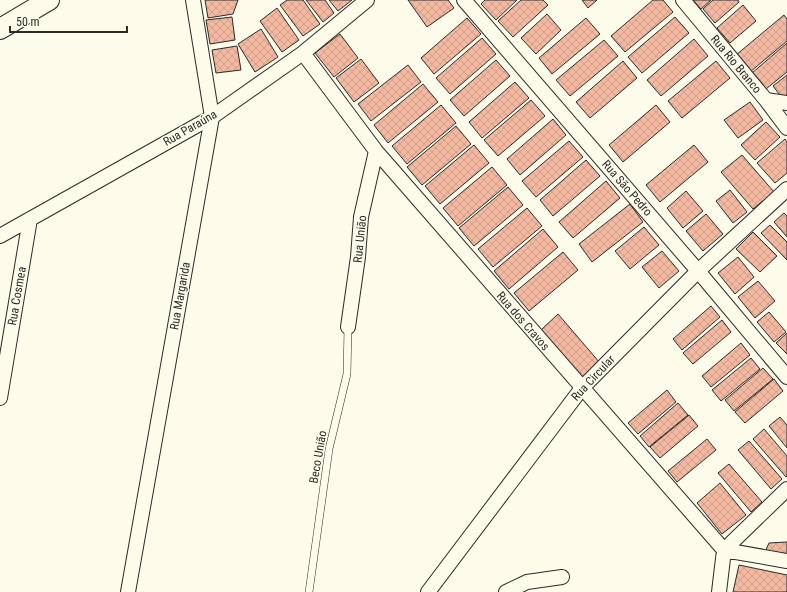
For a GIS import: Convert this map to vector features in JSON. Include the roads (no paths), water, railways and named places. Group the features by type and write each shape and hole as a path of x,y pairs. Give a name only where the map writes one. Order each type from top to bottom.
{"street":[{"path":"0,29 49,0"},
{"name":"Rua Margarida","path":"128,592 212,117 193,0"},
{"name":"Rua Paraúna","path":"0,236 212,117 303,53 367,0"},
{"name":"Rua São Pedro","path":"464,0 698,271 787,377"},
{"name":"Rua Rio Branco","path":"683,0 766,100 787,128"},
{"name":"Rua dos Cravos","path":"303,53 376,151 724,550"},
{"path":"766,100 787,103"},
{"name":"Rua União","path":"348,327 358,257 361,217 376,151"},
{"name":"Rua Circular","path":"428,592 582,388 698,271 787,189"},
{"name":"Rua Cosmea","path":"0,398 30,219"},
{"path":"719,592 724,550 787,489"},
{"path":"724,550 787,561"},
{"path":"506,592 527,582 562,576"}],"lane":[{"name":"Beco União","path":"309,592 329,449 347,374 348,327"}]}
